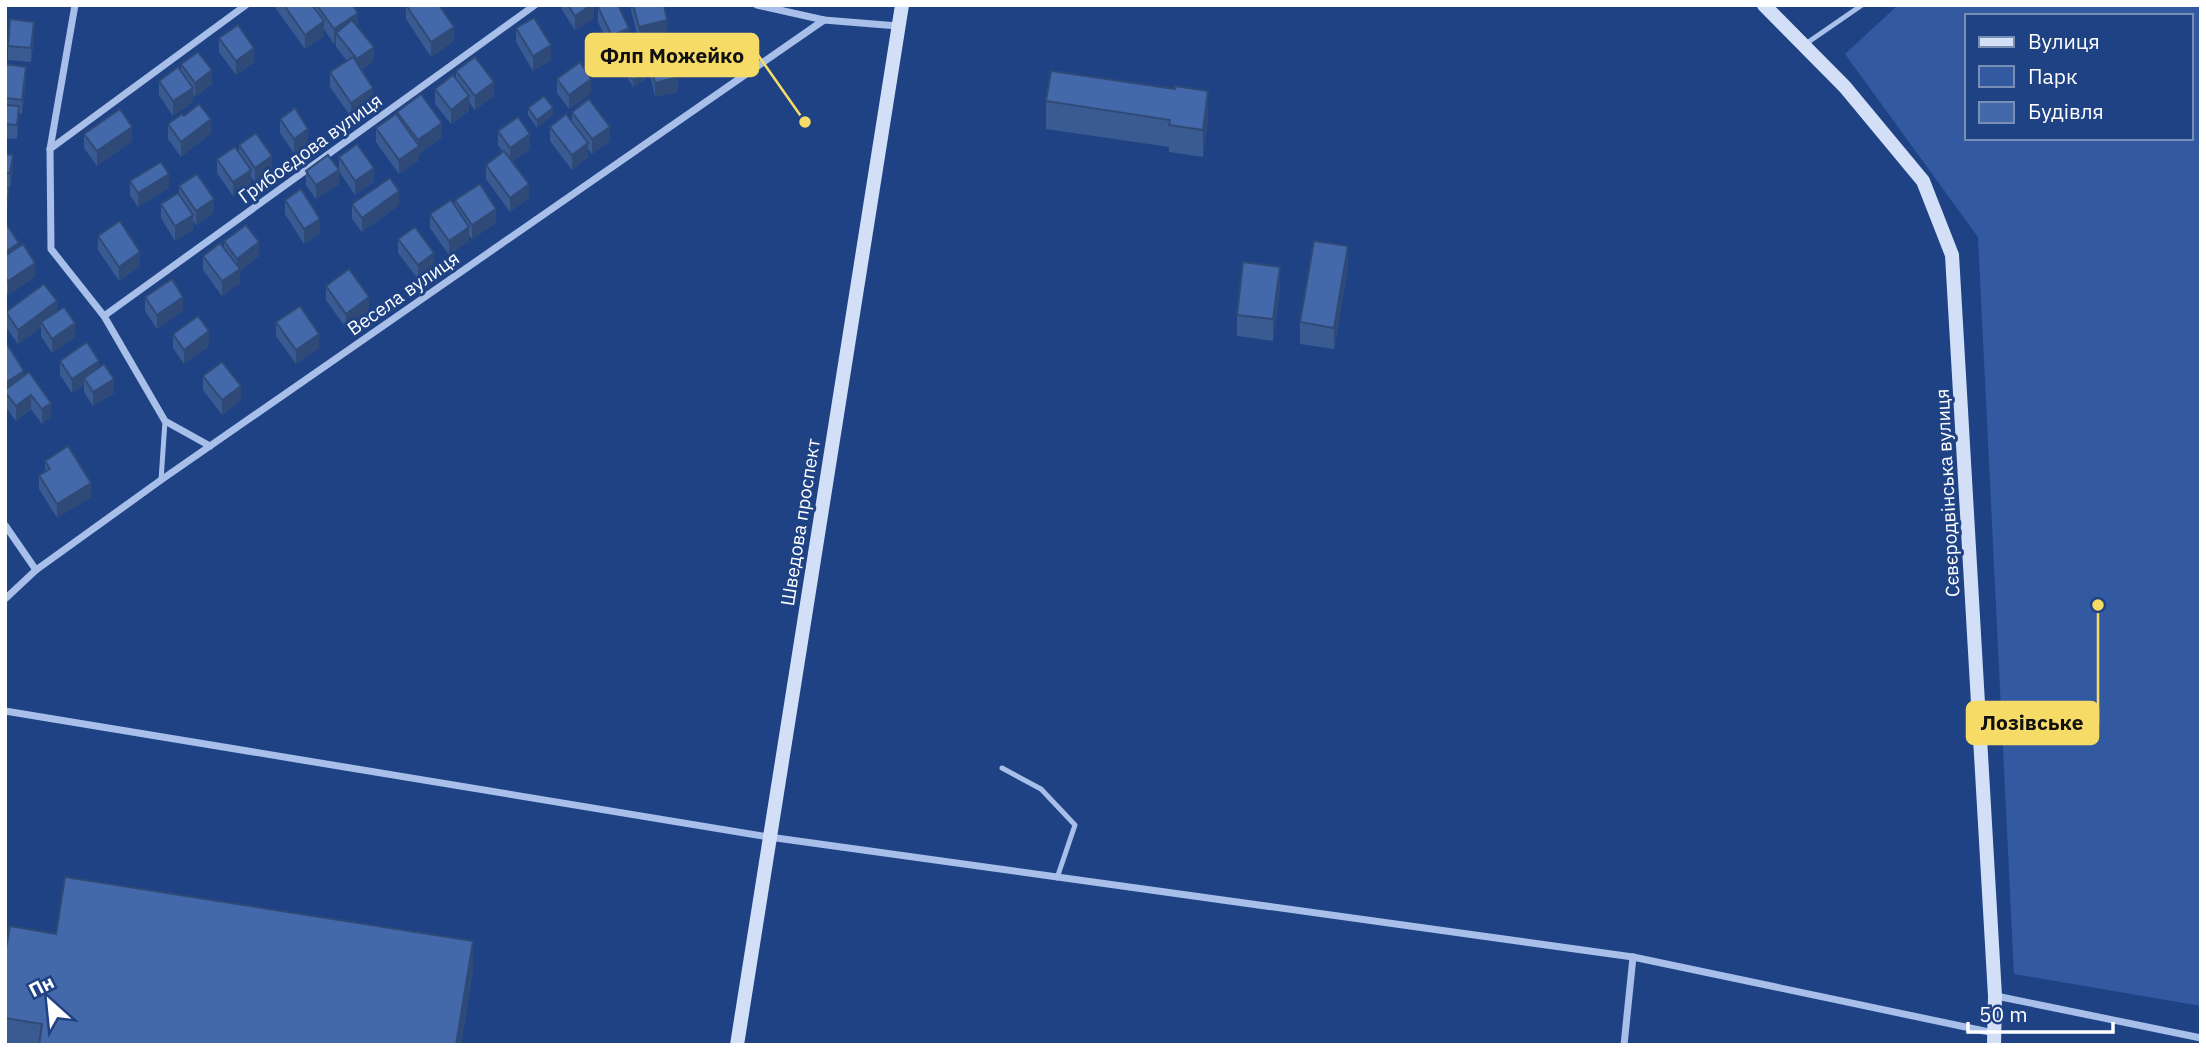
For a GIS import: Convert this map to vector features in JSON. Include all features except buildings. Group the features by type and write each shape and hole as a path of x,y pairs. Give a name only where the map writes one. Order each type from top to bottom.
{"street":[{"path":"75,5 50,149 51,249 104,316 165,421 210,446"},
{"path":"50,149 246,5"},
{"name":"Грибоєдова вулиця","path":"104,316 535,5"},
{"path":"757,5 824,20 899,26"},
{"name":"Шведова проспект","path":"737,1045 902,5"},
{"name":"Сєвєродвінська вулиця","path":"1764,5 1845,87 1923,181 1952,255 1995,996 1994,1039"},
{"name":"Весела вулиця","path":"5,599 36,570 161,480 824,20"},
{"path":"5,525 36,570"},
{"path":"5,712 769,836 1633,957 1994,1039"},
{"path":"1625,1045 1633,957"},
{"path":"1995,996 2201,1038"}],"lane":[{"path":"1803,45 1862,5"},
{"path":"161,480 165,421"},
{"path":"1002,768 1041,789 1075,825 1057,878"}],"green space":[{"path":"1898,5 2201,5 2201,1006 2014,974 1978,237 1845,54"}],"place":[{"name":"Флп Можейко","path":"805,122"},
{"name":"Лозівське","path":"2098,605"}]}
